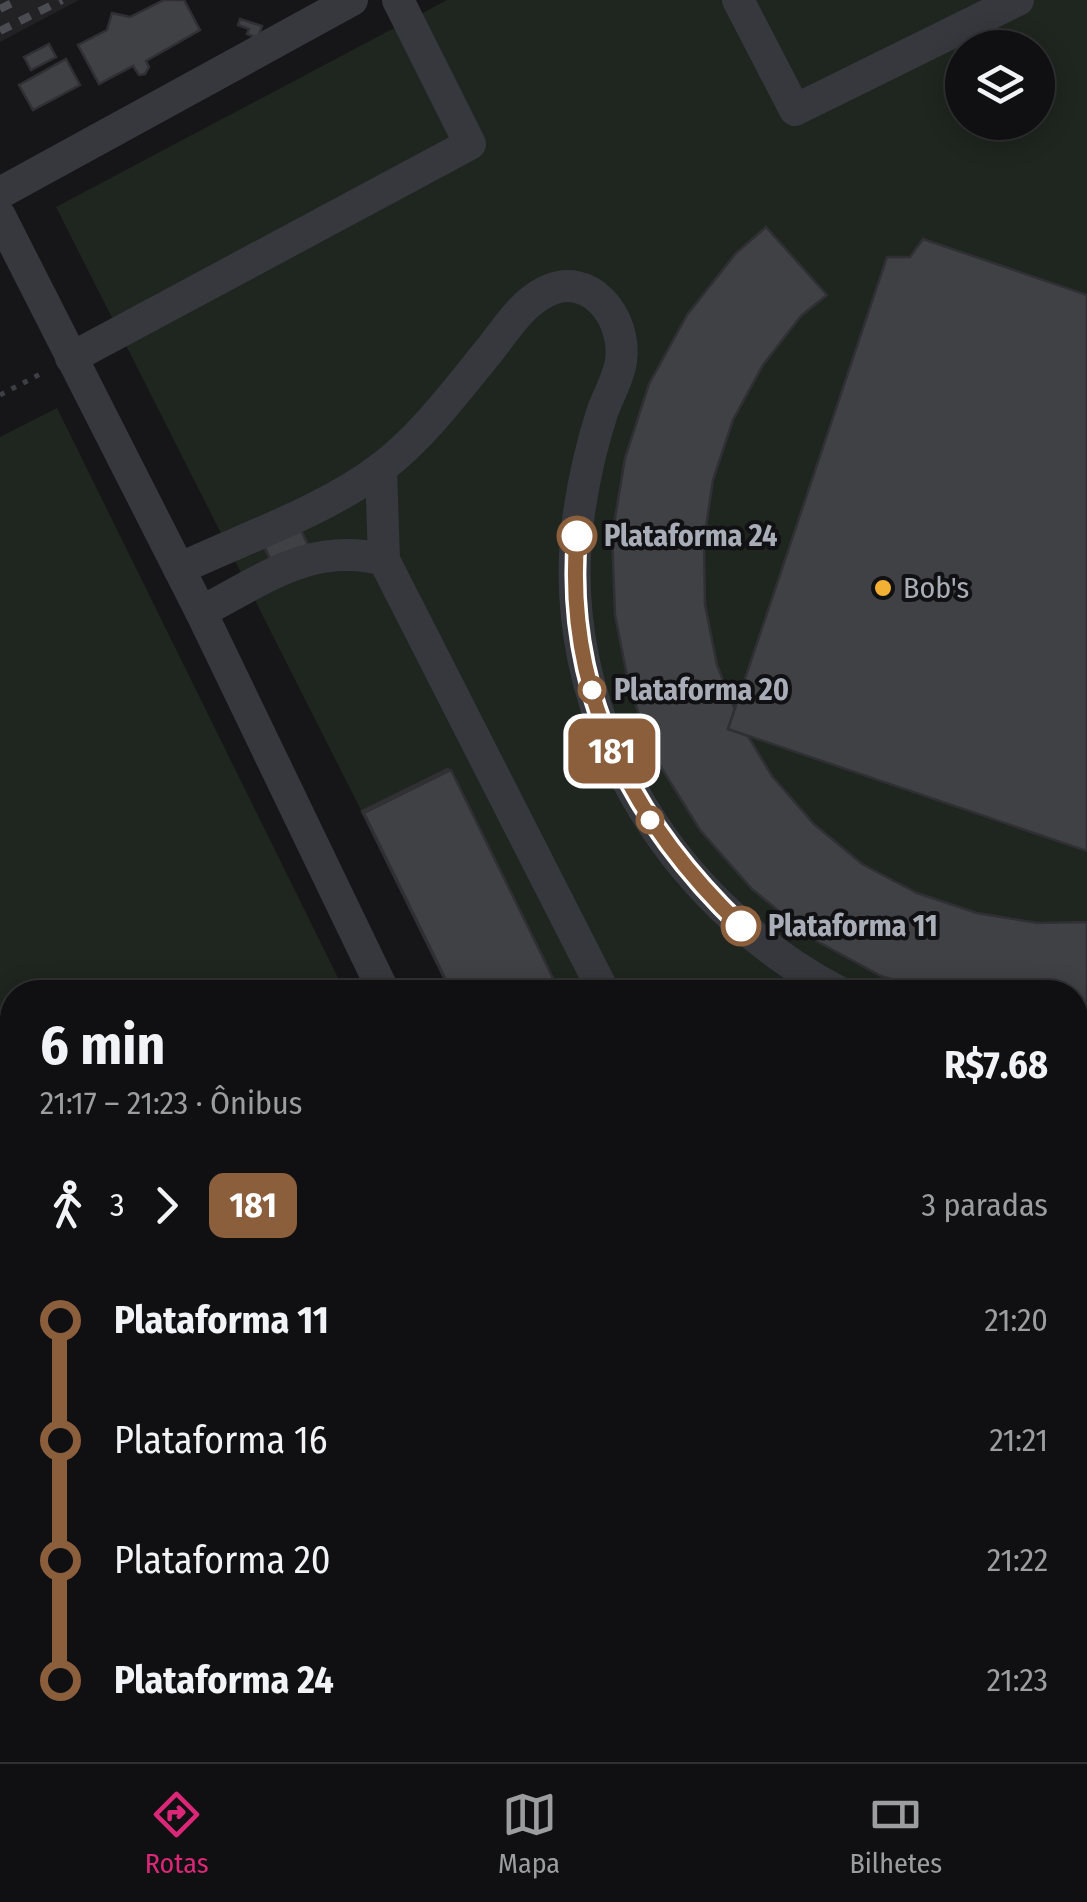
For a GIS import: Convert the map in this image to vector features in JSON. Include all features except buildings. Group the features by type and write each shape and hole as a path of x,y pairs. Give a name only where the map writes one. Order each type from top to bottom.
{"street":[{"path":"0,193 352,0"},
{"path":"71,358 470,144 398,0"},
{"path":"738,0 795,110 1018,0"},
{"path":"0,216 201,612 378,980"},
{"path":"178,570 336,495 381,468 460,386 527,304 546,290 570,284 592,290 605,304 620,339 622,362 588,466 575,564 579,624 595,706 626,781 677,859 741,926 822,980"},
{"path":"381,468 384,560 598,980"},
{"path":"201,612 314,556 341,552 384,560"}],"path":[{"path":"0,395 71,358"}],"shaded area":[{"path":"0,0 79,0 0,42"},
{"path":"447,0 1087,0 1087,980 447,980 56,207"},
{"path":"57,408 339,980 0,980 0,437"}],"railway":[{"path":"0,9 18,0"},
{"path":"0,31 62,0"}],"bus line":[{"name":"181","path":"577,536 577,609 583,652 595,706 614,756 665,845 741,926"}],"place":[{"name":"Plataforma 24","path":"577,536"},
{"name":"Bob's","path":"883,588"},
{"name":"Plataforma 20","path":"592,690"},
{"name":"Plataforma 11","path":"741,926"}]}
